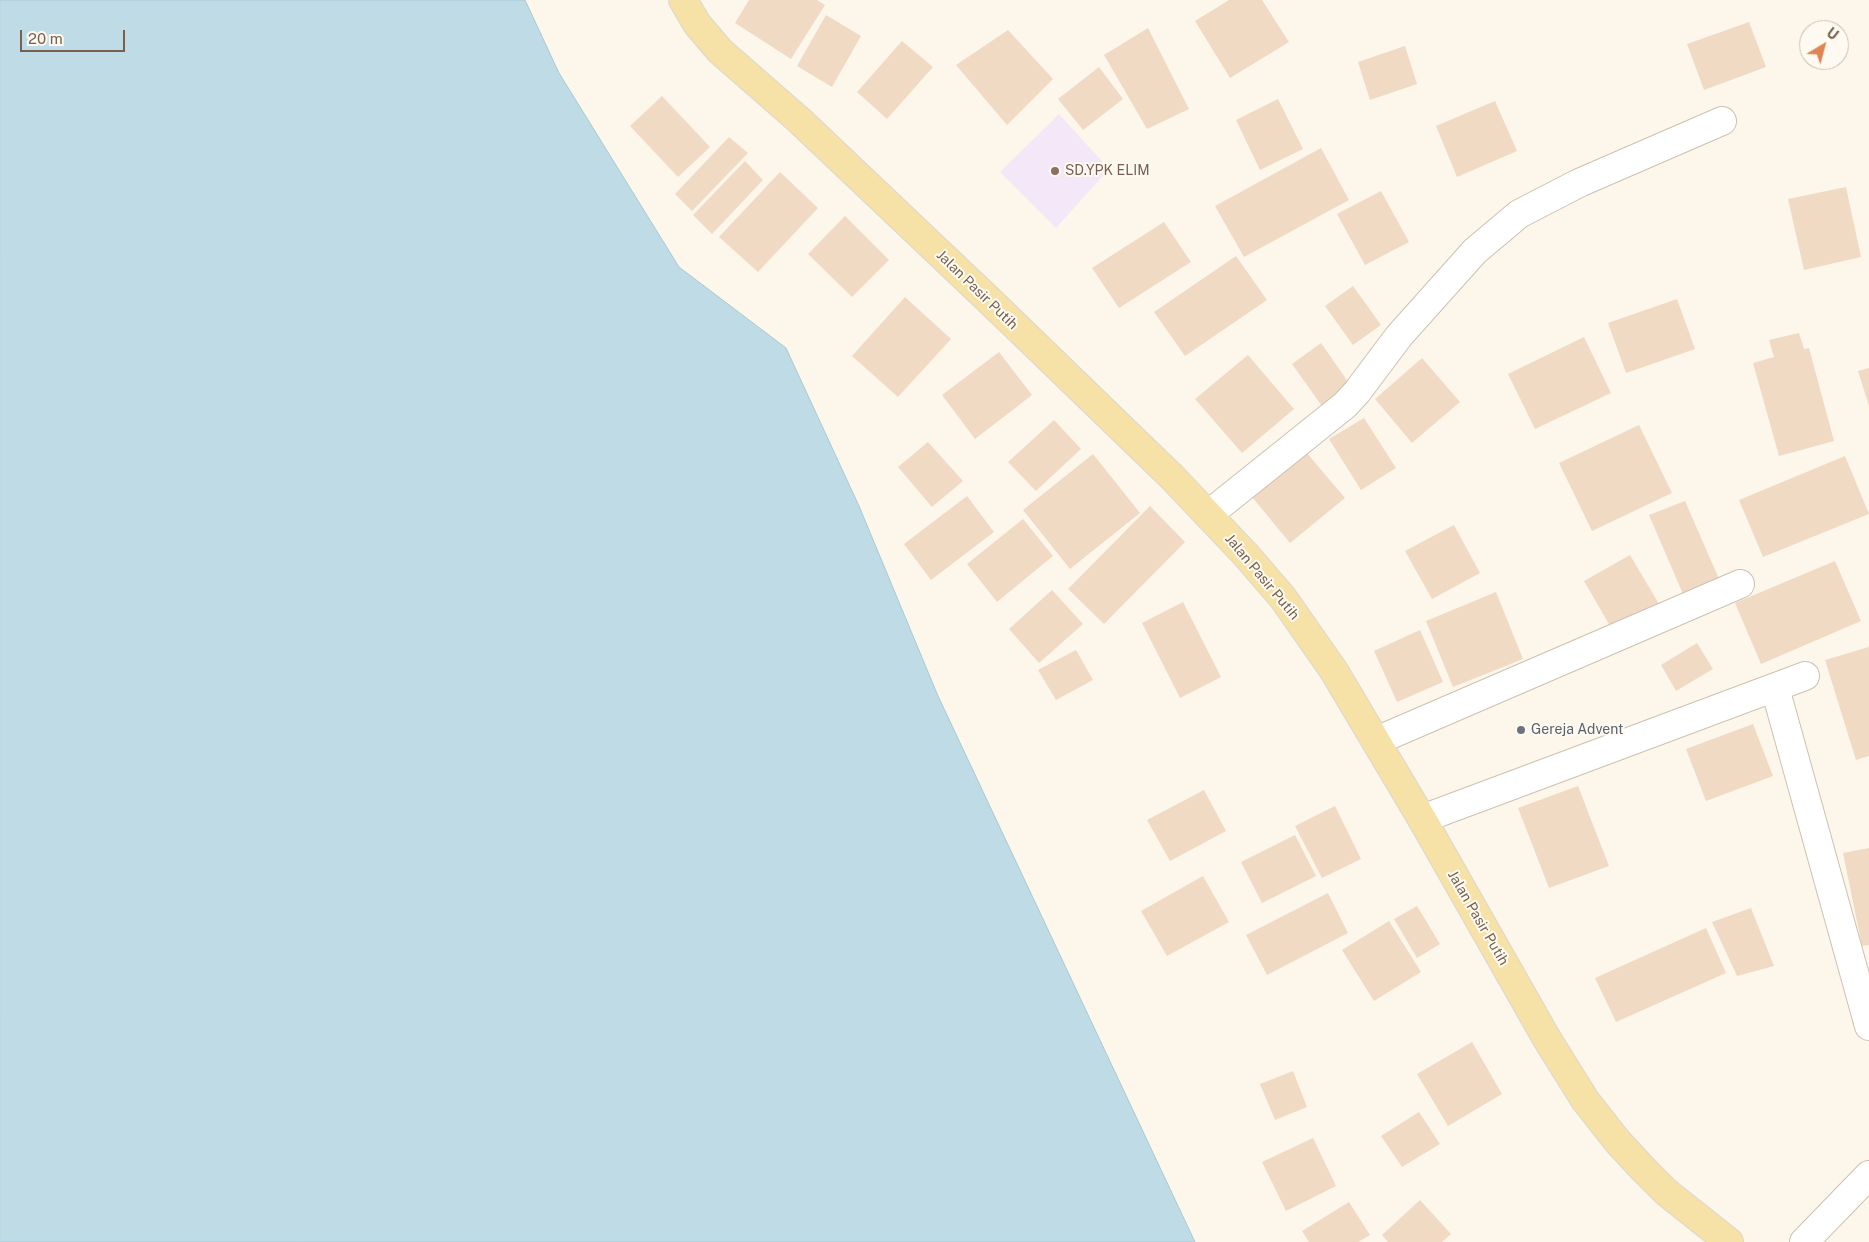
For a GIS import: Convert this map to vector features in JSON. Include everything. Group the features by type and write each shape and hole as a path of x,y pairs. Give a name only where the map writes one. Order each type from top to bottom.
{"main road":[{"name":"Jalan Pasir Putih","path":"683,0 697,24 720,51 799,120 885,202 1209,514 1252,562 1312,638 1334,670 1422,819 1547,1039 1590,1106 1618,1142 1666,1192 1729,1242"}],"street":[{"path":"1209,514 1345,405 1399,336 1476,251 1519,214 1579,183 1722,121"},
{"path":"1376,741 1740,584"},
{"path":"1422,819 1805,676"},
{"path":"1775,688 1861,967 1869,1026"},
{"path":"1804,1242 1869,1175"}],"shaded area":[{"name":"SD.YPK ELIM","path":"1059,114 1109,169 1056,228 1000,172"}],"water":[{"path":"0,0 525,0 559,73 679,267 786,348 859,506 938,696 1195,1242 0,1242"}],"building":[{"path":"749,0 817,0 825,5 791,59 735,23"},
{"path":"1229,0 1262,0 1289,42 1230,78 1195,21"},
{"path":"826,15 861,36 832,87 797,66"},
{"path":"1749,22 1766,67 1704,90 1687,44"},
{"path":"1148,28 1189,109 1147,129 1104,55"},
{"path":"1008,30 1053,79 1007,125 956,65"},
{"path":"902,41 933,67 887,119 857,92"},
{"path":"1405,46 1417,84 1370,100 1358,62"},
{"path":"1099,67 1123,99 1083,130 1058,99"},
{"path":"662,96 710,147 678,177 630,126"},
{"path":"1278,99 1303,149 1260,170 1236,120"},
{"path":"1495,101 1517,151 1457,177 1436,126"},
{"path":"729,137 748,153 692,211 675,194"},
{"path":"1321,148 1349,200 1244,257 1215,206"},
{"path":"745,161 763,180 712,234 693,215"},
{"path":"780,172 818,208 758,272 719,237"},
{"path":"1846,187 1861,257 1804,270 1788,199"},
{"path":"1381,191 1409,242 1365,265 1337,214"},
{"path":"845,216 889,260 852,297 808,254"},
{"path":"1164,222 1191,262 1119,308 1092,268"},
{"path":"1236,256 1267,300 1185,356 1154,312"},
{"path":"1353,286 1381,325 1353,345 1325,306"},
{"path":"905,297 951,339 898,397 852,356"},
{"path":"1677,299 1695,349 1626,373 1608,323"},
{"path":"1799,333 1804,349 1809,348 1834,441 1779,456 1753,363 1774,357 1769,340"},
{"path":"1584,337 1611,393 1535,429 1508,374"},
{"path":"1321,343 1351,386 1322,406 1292,364"},
{"path":"999,352 1032,395 975,439 942,395"},
{"path":"1248,355 1294,409 1242,453 1195,399"},
{"path":"1422,358 1460,402 1412,443 1375,399"},
{"path":"1869,368 1869,406 1858,371"},
{"path":"1364,418 1396,468 1361,490 1329,439"},
{"path":"1054,420 1081,449 1036,491 1008,462"},
{"path":"1639,425 1672,493 1592,531 1559,463"},
{"path":"928,442 963,481 932,507 898,467"},
{"path":"1306,452 1345,498 1290,543 1252,497"},
{"path":"1093,454 1140,513 1070,569 1023,510"},
{"path":"1845,456 1869,514 1763,557 1739,500"},
{"path":"967,496 994,532 931,580 904,544"},
{"path":"1685,501 1719,579 1683,594 1649,515"},
{"path":"1150,506 1185,542 1104,624 1068,589"},
{"path":"1023,519 1053,556 997,602 967,564"},
{"path":"1454,525 1480,573 1432,599 1405,551"},
{"path":"1630,555 1659,604 1613,631 1584,581"},
{"path":"1835,561 1861,621 1761,664 1735,603"},
{"path":"1052,590 1083,624 1039,663 1009,629"},
{"path":"1496,592 1523,659 1453,687 1426,621"},
{"path":"1183,602 1221,677 1180,698 1142,623"},
{"path":"1420,630 1443,682 1397,702 1374,651"},
{"path":"1697,643 1713,669 1676,691 1661,665"},
{"path":"1869,647 1869,756 1856,760 1825,660"},
{"path":"1076,650 1093,680 1056,700 1038,670"},
{"path":"1753,724 1773,776 1706,801 1686,749"},
{"path":"1578,786 1609,866 1549,888 1518,808"},
{"path":"1204,790 1226,831 1170,861 1147,820"},
{"path":"1335,806 1361,859 1322,878 1295,826"},
{"path":"1295,835 1316,876 1262,903 1241,862"},
{"path":"1869,848 1869,945 1862,946 1843,853"},
{"path":"1203,876 1229,922 1167,956 1141,911"},
{"path":"1328,893 1348,933 1267,975 1246,935"},
{"path":"1417,906 1440,944 1417,958 1394,919"},
{"path":"1751,908 1774,966 1737,976 1712,922"},
{"path":"1389,921 1421,972 1374,1001 1342,950"},
{"path":"1706,928 1726,973 1616,1022 1595,978"},
{"path":"1472,1042 1502,1094 1448,1126 1417,1074"},
{"path":"1293,1071 1307,1107 1275,1120 1260,1084"},
{"path":"1419,1112 1440,1144 1402,1167 1381,1136"},
{"path":"1313,1138 1336,1186 1286,1211 1262,1162"},
{"path":"1420,1200 1451,1234 1442,1242 1388,1242 1382,1235"},
{"path":"1349,1202 1370,1235 1358,1242 1309,1242 1302,1231"}],"place":[{"name":"SD.YPK ELIM","path":"1055,171"},
{"name":"Gereja Advent","path":"1521,730"}]}
